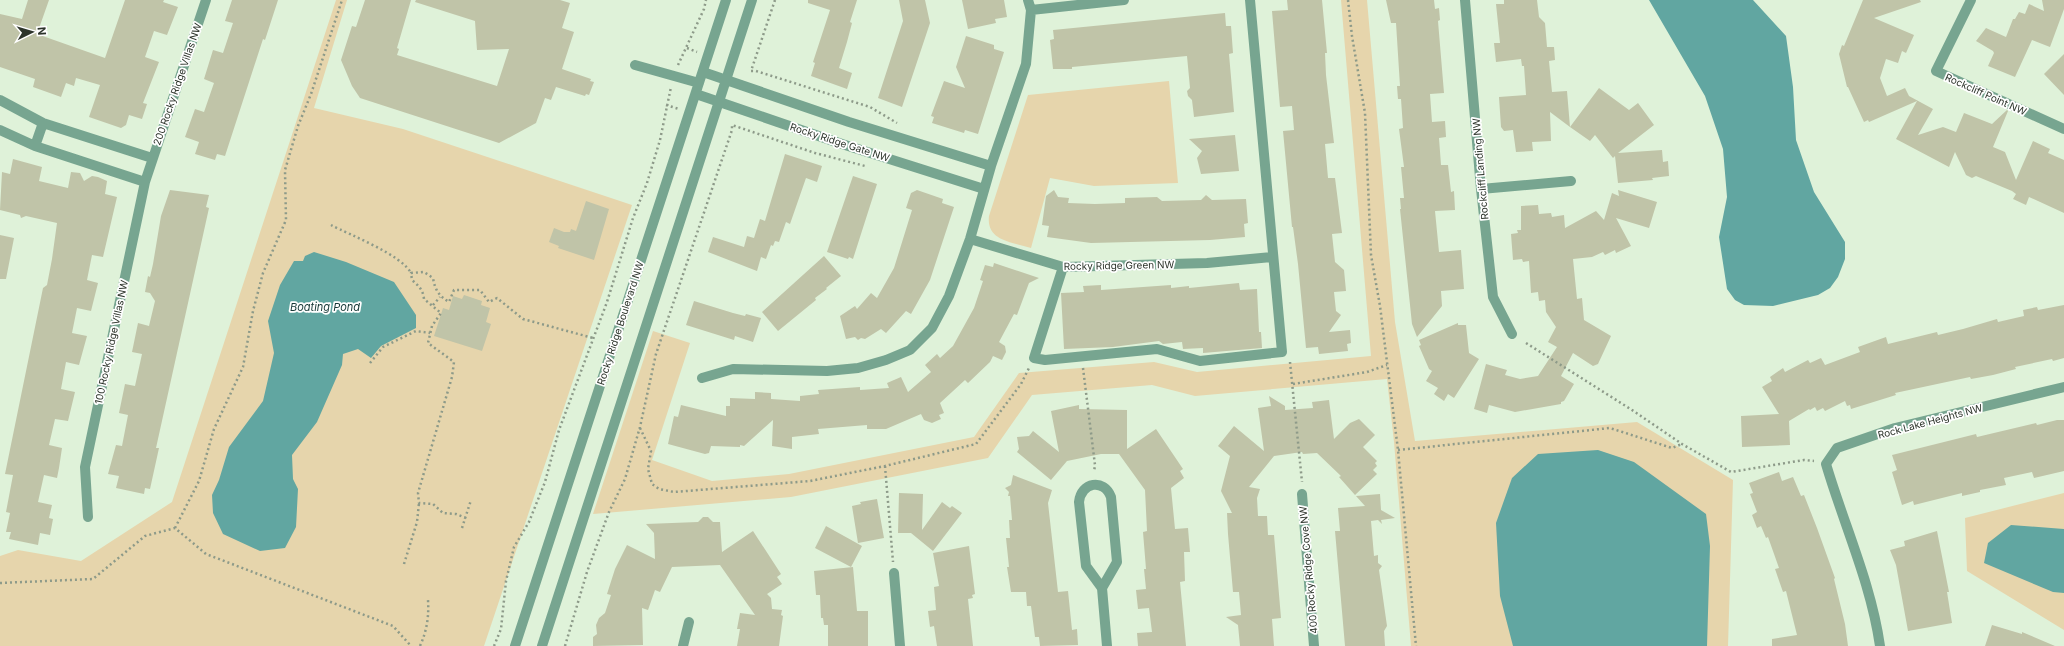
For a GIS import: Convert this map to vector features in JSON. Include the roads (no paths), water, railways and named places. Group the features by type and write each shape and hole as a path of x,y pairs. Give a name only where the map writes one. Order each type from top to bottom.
{"street":[{"name":"200 Rocky Ridge Villas NW","path":"149,168 206,0"},
{"name":"Rocky Ridge Boulevard NW","path":"515,646 726,0"},
{"path":"542,646 752,0"},
{"path":"702,378 733,369 827,371 858,368 886,360 910,350 932,328 949,296 970,239 991,166 1026,64 1031,10 1028,0"},
{"path":"1031,10 1124,0"},
{"path":"1063,267 1034,358 1045,360 1157,349 1200,361 1282,352 1272,257 1250,0"},
{"name":"Rockcliff Landing NW","path":"1465,0 1481,189 1493,297 1512,334"},
{"name":"Rockcliff Point NW","path":"1971,0 1936,71 2064,129"},
{"path":"635,65 699,84"},
{"path":"703,72 849,122 991,166"},
{"name":"Rocky Ridge Gate NW","path":"696,94 842,144 984,188"},
{"path":"0,100 43,124 152,158"},
{"path":"35,146 43,124"},
{"path":"0,130 35,146 145,182"},
{"name":"100 Rocky Ridge Villas NW","path":"88,517 84,466 149,168"},
{"path":"1481,189 1571,181"},
{"name":"Rocky Ridge Green NW","path":"970,239 1063,267 1208,263 1272,257"},
{"name":"Rock Lake Heights NW","path":"1880,646 1865,576 1826,464 1837,448 1895,428 2064,387"},
{"path":"1102,588 1117,562 1111,497 1106,488 1101,485 1091,484 1082,491 1079,502 1086,566 1102,588 1107,646"},
{"name":"400 Rocky Ridge Cove NW","path":"1302,494 1314,646"},
{"path":"894,573 900,646"},
{"path":"683,646 689,622"}],"water":[{"path":"1649,0 1753,0 1786,36 1793,87 1796,140 1814,192 1845,242 1845,259 1838,277 1830,288 1818,295 1773,306 1744,305 1735,300 1727,289 1719,237 1727,197 1723,149 1705,96"},
{"name":"Boating Pond","path":"314,252 346,262 394,282 416,315 416,328 381,346 371,358 358,349 343,354 342,365 317,422 292,455 293,479 298,489 296,527 285,548 260,551 223,534 213,513 212,495 219,480 229,447 263,401 274,353 268,321 280,285 294,261 303,261 305,256"},
{"path":"1598,450 1634,462 1706,514 1710,546 1707,646 1513,646 1500,596 1496,523 1512,478 1538,454"},
{"path":"2011,525 2064,529 2064,593 2053,592 1984,563 1988,543"}]}
